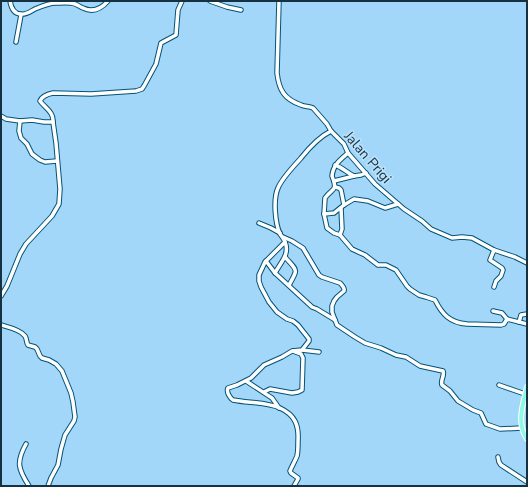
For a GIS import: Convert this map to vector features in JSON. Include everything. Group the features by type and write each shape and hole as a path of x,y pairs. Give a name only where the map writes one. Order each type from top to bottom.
{"main road":[{"path":"527,387 521,414 523,433 527,439"}],"street":[{"path":"10,1 10,5 13,10 16,13 21,14 27,13 41,6 55,3 76,4 87,10 93,10 101,8 108,1"},
{"path":"1,296 14,272 20,254 26,244 52,216 59,204 60,190 53,119 50,111 40,100 48,94 53,93 91,94 136,91 142,89 156,64 161,42 176,36 178,10 182,1"},
{"path":"210,1 241,10"},
{"name":"Jalan Prigi","path":"279,1 277,73 278,82 285,96 302,106 313,108 331,131 344,144 348,153 381,190 431,229 452,238 472,238 494,250 516,257 527,263"},
{"path":"16,42 21,14"},
{"path":"1,116 6,119 20,121 32,120 53,122"},
{"path":"20,121 20,138 27,144 32,154 45,162 57,161"},
{"path":"275,273 285,257 287,249 286,242 276,218 278,187 305,153 331,131"},
{"path":"348,153 338,161 335,166 332,174 335,187 325,198 324,214 327,228 340,235 352,249 365,255 378,265 386,265 396,270 407,286 419,295 434,300 447,317 453,321 462,324 501,325 504,324 507,319"},
{"path":"335,166 341,167 354,176"},
{"path":"334,181 366,173"},
{"path":"335,187 341,190 344,205"},
{"path":"324,214 334,213 354,199 368,201 385,208 398,204"},
{"path":"340,235 342,229 341,208"},
{"path":"259,223 271,228 303,248 319,275 342,285 344,291 337,297 332,306 332,312 337,325 348,331 355,338 365,343 396,355 406,357 425,368 443,371 444,374 441,380 442,385 450,391 458,402 481,413 486,424 500,429 522,428"},
{"path":"286,242 262,266 259,275 260,284 269,302 277,312 296,324 309,339 302,350"},
{"path":"494,250 490,260 502,268 503,272 496,281 494,287"},
{"path":"285,257 296,269 296,274 289,285"},
{"path":"266,261 275,273 312,307 335,320"},
{"path":"493,311 502,312 507,319 527,324"},
{"path":"519,322 521,315 527,314"},
{"path":"1,325 10,327 22,333 26,338 28,345 37,349 42,358 56,364 63,373 72,397 75,417 74,421 65,436 57,469 48,486"},
{"path":"294,486 298,478 290,471 297,456 298,431 294,419 279,408 264,404 232,400 227,391 228,388 251,378 264,365 292,351 302,350 319,352"},
{"path":"264,392 270,389 290,393 302,390 303,358 301,354 292,351"},
{"path":"246,381 272,398 279,408"},
{"path":"499,385 525,394"},
{"path":"26,444 21,452 19,464 29,486"},
{"path":"498,457 501,465 527,482"}]}
